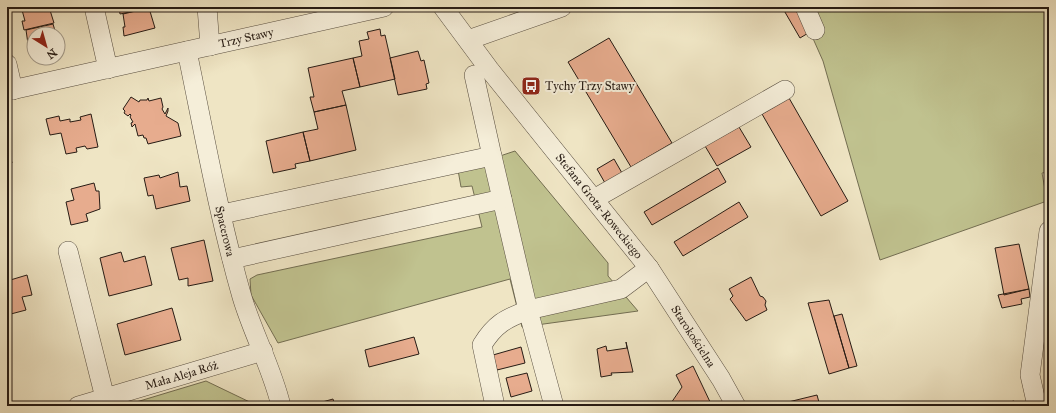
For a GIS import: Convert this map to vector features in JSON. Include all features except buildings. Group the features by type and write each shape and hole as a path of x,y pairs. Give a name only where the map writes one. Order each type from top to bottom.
{"street":[{"path":"94,7 108,69"},
{"path":"207,7 210,46"},
{"name":"Trzy Stawy","path":"7,64 10,90 384,7"},
{"name":"Stefana Grota-Roweckiego","path":"443,7 649,268 620,289 528,310 504,319 491,330 482,345 495,406"},
{"path":"468,40 562,7"},
{"path":"805,7 815,30"},
{"name":"Spacerowa","path":"186,51 242,298 276,384 281,406"},
{"path":"474,75 528,310 554,406"},
{"path":"594,199 786,90"},
{"path":"222,214 492,156"},
{"path":"232,259 502,199"},
{"path":"1037,406 1030,375 1048,231"},
{"path":"68,251 105,398"},
{"name":"Starokościelna","path":"649,268 721,379 736,406"},
{"name":"Mała Aleja Róż","path":"78,406 263,352"}],"green space":[{"path":"799,7 1049,7 1049,172 1042,173 1047,201 880,260 823,61"},
{"path":"515,151 608,263 608,276 638,311 522,327 510,279 278,343 251,295 250,279 257,275 482,227 472,186 461,187 458,170"},
{"path":"206,381 258,406 123,406"}],"place":[{"name":"Tychy Trzy Stawy","path":"531,86"}]}
